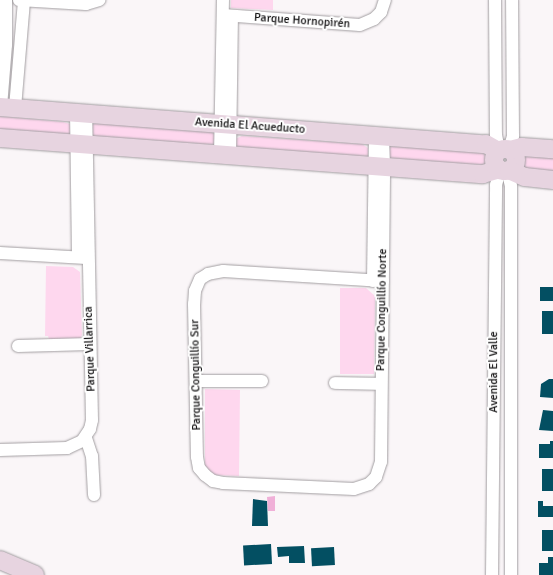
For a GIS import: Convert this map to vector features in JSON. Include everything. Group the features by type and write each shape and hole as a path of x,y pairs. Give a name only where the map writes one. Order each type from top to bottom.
{"street":[{"path":"6,0 6,107"},
{"path":"19,0 86,4 99,0"},
{"path":"6,107 24,0"},
{"path":"223,0 228,16 225,155"},
{"name":"Parque Hornopirén","path":"228,16 360,25 374,19 381,12 385,0"},
{"path":"495,0 496,136 504,150"},
{"path":"512,0 512,136 504,150 494,160 504,170 525,177 553,180"},
{"name":"Avenida El Acueducto","path":"6,107 486,144 504,150 522,147 553,149"},
{"name":"Parque Villarrica","path":"81,113 83,258 90,344 92,420 86,438"},
{"name":"Parque Conguillío Norte","path":"373,481 379,472 381,462 381,384 378,281 379,136"},
{"path":"0,138 379,165 483,174 504,170"},
{"name":"Avenida El Valle","path":"492,575 496,182 504,170"},
{"name":"Avenida El Valle","path":"504,170 511,186 511,575"},
{"path":"0,253 83,258"},
{"name":"Parque Conguillío Sur","path":"373,481 365,486 354,489 223,483 213,481 205,475 199,468 197,457 194,297 196,287 203,276 212,272 223,271 378,281"},
{"path":"495,323 511,323"},
{"path":"18,346 90,344"},
{"path":"196,381 262,381"},
{"path":"335,384 381,384"},
{"path":"494,435 511,435"},
{"path":"0,450 67,448 78,444 86,438 92,456 94,495"},
{"path":"0,560 35,575"}],"shaded area":[{"path":"231,0 273,0 273,10 231,8"},
{"path":"0,116 63,122 70,124 71,133 64,137 0,131"},
{"path":"96,123 212,132 216,137 215,145 93,137 89,132 90,126"},
{"path":"242,136 362,144 368,148 368,158 236,148 235,139"},
{"path":"390,146 481,151 489,158 487,165 392,161 386,156 386,148"},
{"path":"518,155 553,155 553,171 524,169 518,164"},
{"path":"46,266 73,267 80,272 82,335 80,340 50,342 48,336 45,336"},
{"path":"340,288 366,288 375,296 374,374 340,374"},
{"path":"205,389 240,390 239,476 213,475 205,467"},
{"path":"275,496 275,511 268,511 267,497"}],"building":[{"path":"540,287 553,287 553,301 540,301"},
{"path":"542,311 553,311 553,334 542,334"},
{"path":"549,379 553,379 553,398 540,397 541,384"},
{"path":"543,410 553,411 553,431 539,430"},
{"path":"550,441 553,441 553,458 539,458 539,444 550,444"},
{"path":"542,469 553,469 553,491 542,491"},
{"path":"253,499 267,501 268,526 252,526"},
{"path":"538,501 543,501 543,506 553,506 553,517 538,517"},
{"path":"542,530 553,530 553,551 542,551"},
{"path":"271,544 272,564 244,565 243,545"},
{"path":"304,546 305,563 289,563 289,556 278,557 277,547"},
{"path":"334,547 335,565 312,566 311,548"},
{"path":"548,557 553,557 553,575 539,575 539,563 548,563"}]}
